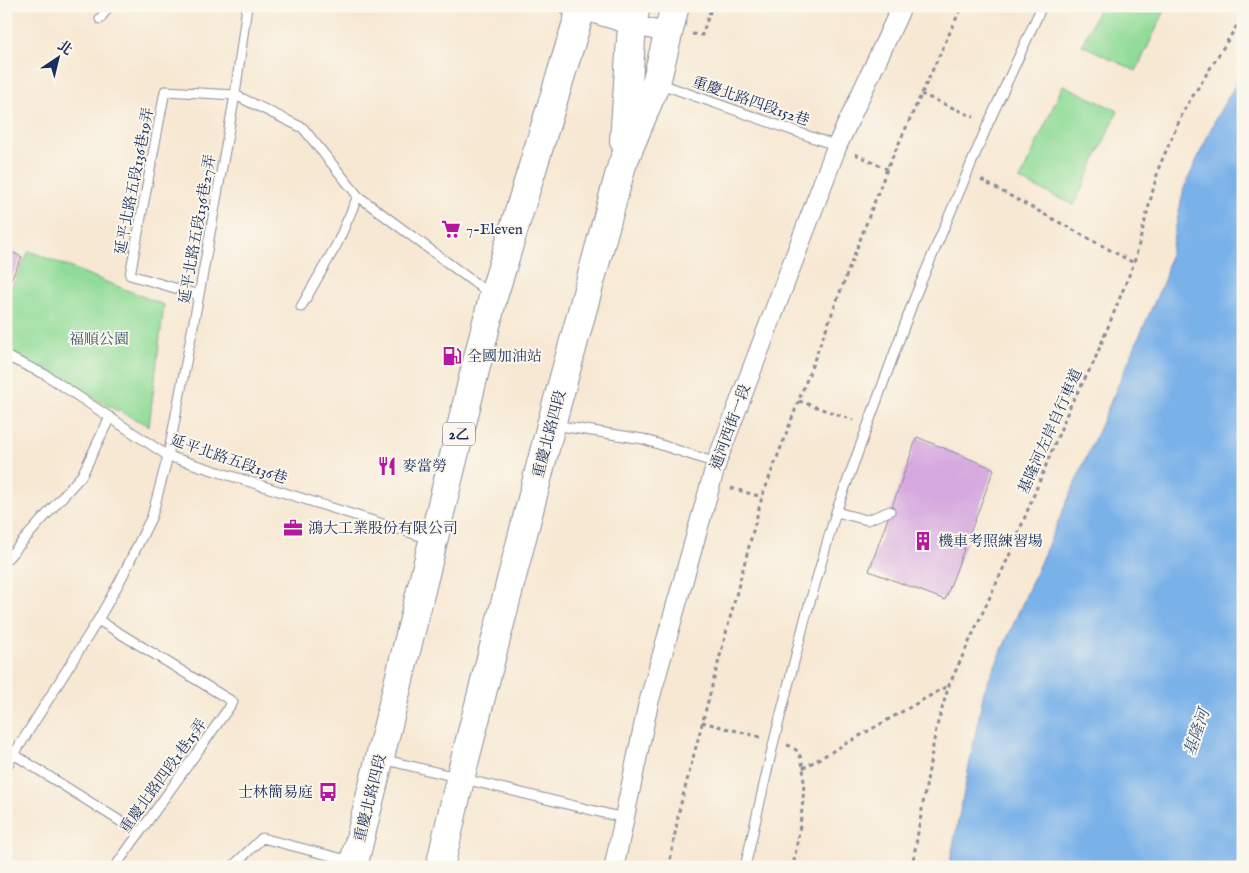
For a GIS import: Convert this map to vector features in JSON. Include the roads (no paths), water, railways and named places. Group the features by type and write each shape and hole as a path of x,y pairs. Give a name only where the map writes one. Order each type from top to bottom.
{"main road":[{"name":"重慶北路四段","path":"440,867 460,777 551,425 622,165 656,82 675,6"},
{"name":"重慶北路四段","path":"353,864 493,296 577,7"},
{"path":"622,165 634,15"}],"street":[{"name":"通河西街一段","path":"614,867 648,705 716,463 902,6"},
{"path":"577,7 634,15 669,33"}],"lane":[{"path":"100,19 109,6"},
{"name":"延平北路五段136巷27弄","path":"6,767 98,620 120,581 152,516 168,456 199,295 235,95 246,6"},
{"path":"745,867 805,619 836,512 916,294 988,124 1042,6"},
{"name":"重慶北路四段152巷","path":"656,82 844,149"},
{"name":"延平北路五段136巷19弄","path":"199,295 130,275 165,91 235,95"},
{"path":"235,95 303,128 358,196 493,296"},
{"path":"301,307 338,244 358,196"},
{"name":"延平北路五段136巷","path":"6,356 46,375 168,456 433,540"},
{"path":"6,560 82,475 110,417"},
{"path":"551,425 643,439 716,463"},
{"path":"836,512 867,520 890,511"},
{"name":"重慶北路四段1巷15弄","path":"98,620 233,702 115,867"},
{"path":"15,754 139,833"},
{"path":"379,759 624,818"},
{"path":"232,867 262,838 353,864"}],"water":[{"name":"基隆河","path":"1243,72 1243,867 949,867 984,691 1165,278 1184,188 1217,116"}],"place":[{"name":"7-Eleven","path":"451,229"},
{"name":"全國加油站","path":"452,356"},
{"name":"麥當勞","path":"387,466"},
{"name":"鴻大工業股份有限公司","path":"293,528"},
{"name":"機車考照練習場","path":"923,541"},
{"name":"士林簡易庭","path":"328,792"}],"park label":[{"name":"福順公園","path":"99,339"}]}
